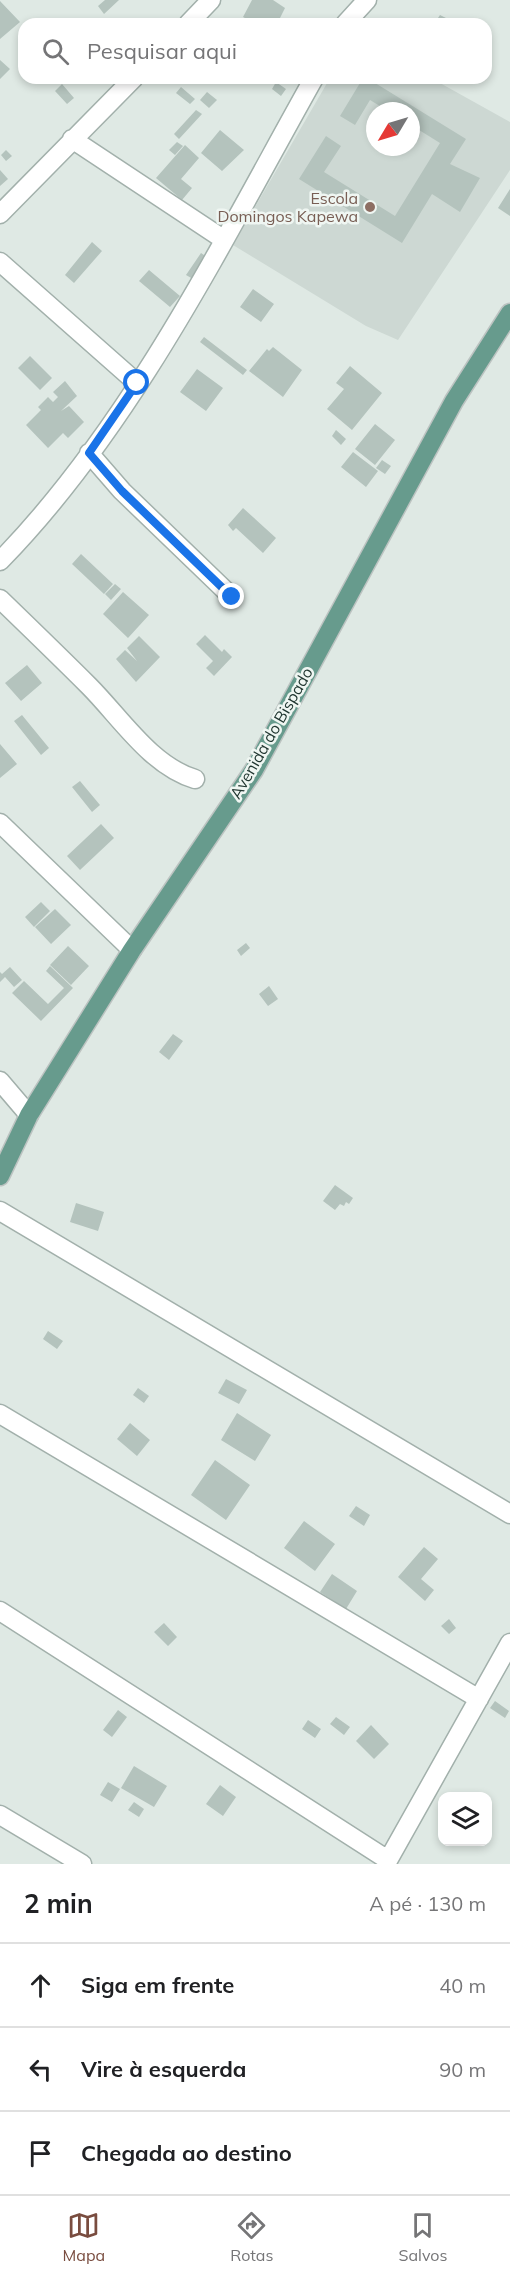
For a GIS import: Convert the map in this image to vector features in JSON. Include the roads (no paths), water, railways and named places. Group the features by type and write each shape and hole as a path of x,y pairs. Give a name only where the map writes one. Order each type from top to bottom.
{"main road":[{"name":"Avenida do Bispado","path":"0,1176 29,1114 132,950 254,770 454,401 510,313"}],"street":[{"path":"194,18 211,0"},
{"path":"350,18 367,0"},
{"path":"0,214 128,84"},
{"path":"0,561 23,538 89,453 172,331 311,84"},
{"path":"72,139 223,239"},
{"path":"0,262 137,383"},
{"path":"89,453 122,491 232,597"},
{"path":"0,599 90,687 148,748 178,774 195,779"},
{"path":"0,823 132,950"},
{"path":"0,1081 29,1114"},
{"path":"0,1211 510,1514"},
{"path":"0,1414 479,1699"},
{"path":"0,1611 387,1862 510,1643"},
{"path":"0,1815 82,1864"}],"place":[{"name":"Escola Domingos Kapewa","path":"370,207"}]}
